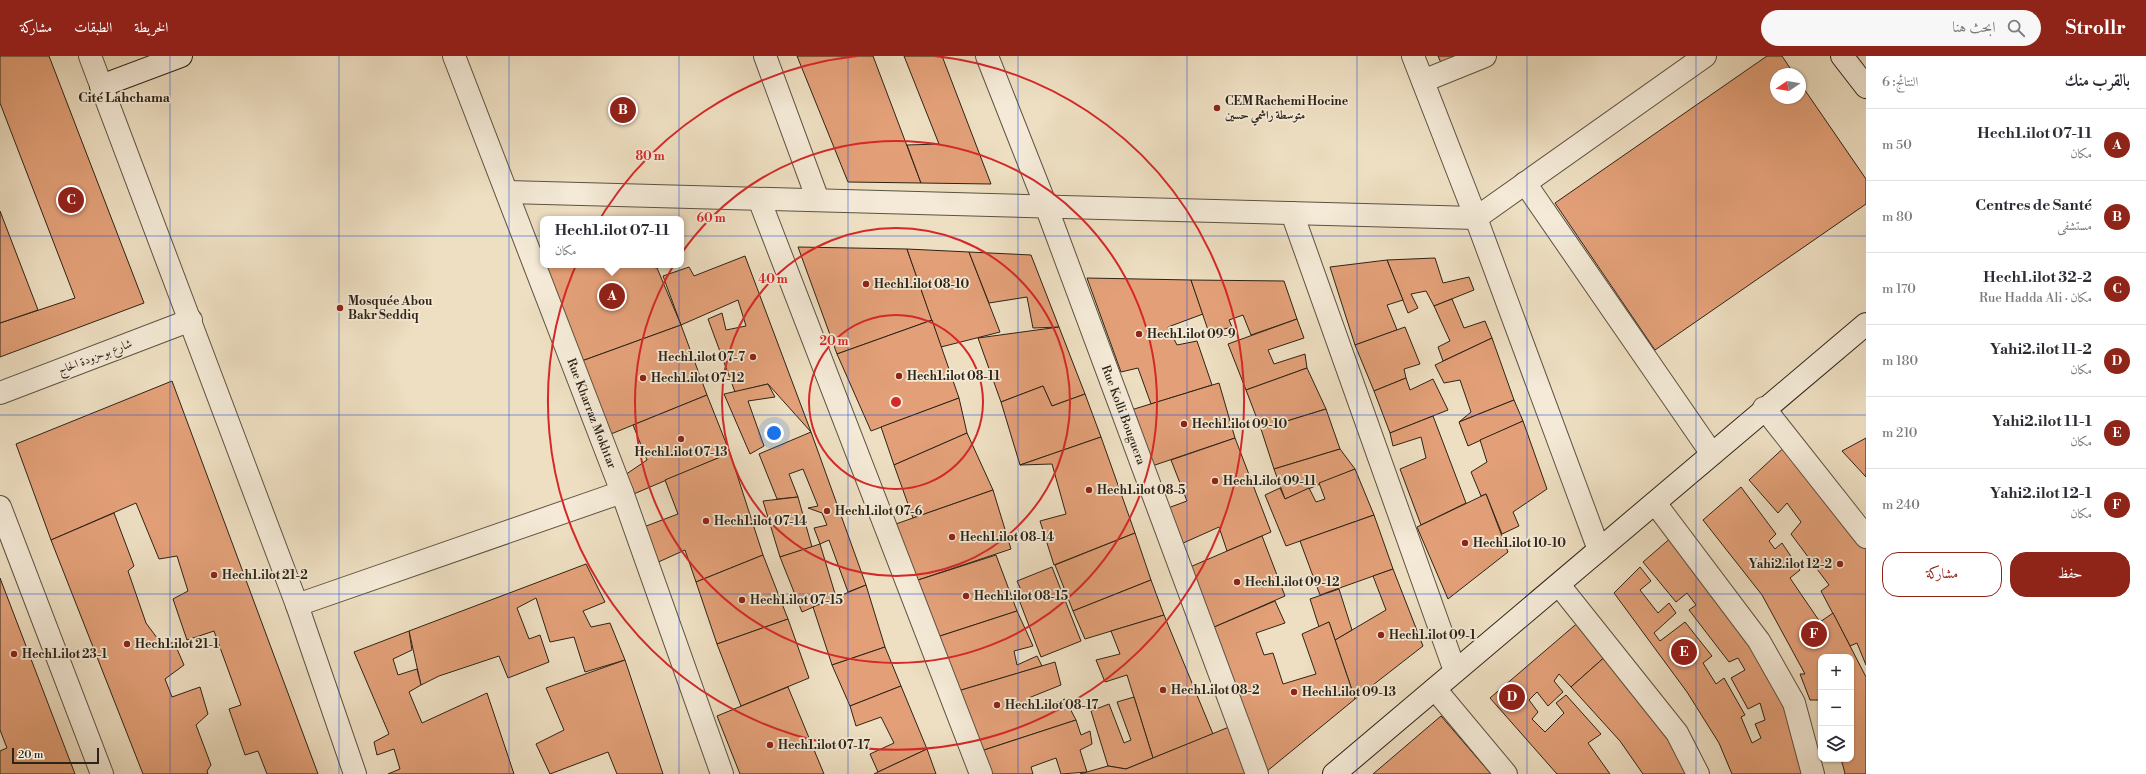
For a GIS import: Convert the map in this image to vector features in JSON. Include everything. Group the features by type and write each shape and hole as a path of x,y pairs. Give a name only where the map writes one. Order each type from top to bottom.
{"street":[{"path":"90,56 298,605 355,774"},
{"path":"101,86 181,56"},
{"name":"Rue Kharraz Mokhtar","path":"454,56 622,492 722,774"},
{"path":"765,56 818,200"},
{"name":"Rue Kolli Bouguera","path":"987,56 1046,206 1257,774"},
{"path":"1413,56 1476,218 1599,550"},
{"path":"1423,81 1485,56"},
{"path":"507,192 1476,218 1704,56"},
{"path":"1842,56 1866,87"},
{"path":"1525,183 1712,454"},
{"path":"759,199 981,774"},
{"path":"1292,212 1456,671"},
{"name":"شارع بوحزودة الحاج","path":"0,393 191,320"},
{"path":"1334,774 1559,585 1764,408 1866,324"},
{"path":"1764,408 1866,537"},
{"path":"298,605 622,492"},
{"path":"1655,503 1759,641 1794,703 1813,774"},
{"path":"0,507 102,774"},
{"path":"1559,585 1677,733 1698,774"},
{"path":"1435,689 1506,774"}],"building":[{"path":"0,56 49,56 144,303 0,357 0,323 75,298 0,103"},
{"path":"797,56 873,56 921,183 848,182"},
{"path":"904,56 942,56 991,184 921,183 907,145 939,144"},
{"path":"1438,56 1474,56 1442,65"},
{"path":"1767,56 1782,56 1790,68 1770,68 1770,104 1806,104 1806,92 1866,179 1866,204 1655,350 1555,203"},
{"path":"0,211 38,310 0,323"},
{"name":"Hech1.ilot 08-10","path":"798,247 907,249 932,320 837,354"},
{"path":"907,249 969,252 1000,332 941,347"},
{"path":"969,252 1031,255 1059,327 1033,328 1027,297 989,303"},
{"name":"Hech1.ilot 07-7","path":"745,256 811,432 768,384 735,392 708,319 722,313 726,330 746,326 738,300 681,325 663,276 689,267 694,276"},
{"path":"1435,258 1443,283 1469,277 1474,290 1434,306 1426,291 1411,294 1418,308 1408,313 1387,260"},
{"path":"1387,260 1403,300 1387,305 1397,330 1355,345 1330,267"},
{"path":"544,268 657,268 681,325 579,362"},
{"name":"Hech1.ilot 09-9","path":"1087,278 1191,280 1203,314 1168,327 1177,345 1197,341 1212,385 1151,404 1138,368 1121,372"},
{"path":"1191,280 1284,281 1297,319 1251,335 1243,315 1229,320 1232,327 1209,333"},
{"path":"1452,299 1464,328 1485,321 1492,338 1443,361 1438,347 1450,341 1434,306"},
{"path":"1297,319 1304,338 1268,350 1274,364 1305,354 1307,368 1246,390 1228,344"},
{"name":"Hech1.ilot 08-11","path":"932,320 959,398 871,431 837,354"},
{"name":"Hech1.ilot 07-12","path":"681,325 707,395 606,436 579,362"},
{"path":"1059,327 1085,394 1052,406 1043,386 1001,402 978,338"},
{"path":"1405,327 1420,364 1404,369 1406,378 1374,391 1355,345"},
{"path":"1492,338 1514,400 1459,422 1471,412 1460,380 1444,383 1435,365"},
{"path":"1307,368 1326,409 1261,429 1246,390"},
{"path":"1406,378 1410,390 1433,379 1448,410 1390,433 1374,391"},
{"name":"Hech1.ilot 21-2","path":"172,381 318,774 267,774 258,751 245,755 229,709 241,705 214,631 187,640 173,599 188,591 177,556 159,559 136,503 51,540 16,444"},
{"name":"Hech1.ilot 09-10","path":"1219,383 1235,438 1152,466 1131,410"},
{"path":"768,384 775,397 748,401 764,446 750,454 724,394"},
{"path":"1043,386 1052,406 1085,394 1101,437 1020,465 1001,402"},
{"name":"Hech1.ilot 07-13","path":"707,395 730,453 629,496 622,477 647,460 633,425"},
{"path":"959,398 967,433 894,465 881,427"},
{"path":"1514,400 1523,421 1468,446 1459,422"},
{"path":"1326,409 1340,449 1274,469 1261,429"},
{"path":"1433,416 1466,503 1421,525 1400,469 1426,458 1421,437 1393,446 1390,433"},
{"path":"1523,421 1547,489 1513,512 1519,526 1502,534 1486,494 1481,496 1471,472 1487,462 1480,440"},
{"name":"Hech1.ilot 07-6","path":"811,432 866,585 848,592 829,540 820,544 814,528 827,525 822,513 808,508 818,506 803,469 789,474 798,497 777,499 759,454"},
{"path":"967,433 993,490 913,518 894,465"},
{"name":"Hech1.ilot 08-5","path":"1101,437 1135,533 1054,565 1040,521 1066,514 1052,464 1020,465"},
{"name":"Hech1.ilot 09-11","path":"1235,438 1271,532 1227,551 1219,527 1181,544 1168,508 1187,501 1171,460"},
{"path":"1866,438 1866,477 1842,451"},
{"name":"Yahi2.ilot 12-2","path":"1789,443 1866,543 1866,665 1857,643 1850,646 1821,591 1829,585 1791,534 1801,522 1787,503 1778,513 1749,480"},
{"path":"1340,449 1355,469 1285,499 1274,469"},
{"name":"Hech1.ilot 07-14","path":"730,453 763,555 696,582 685,550 654,564 641,528 678,514 665,480"},
{"path":"1355,469 1374,515 1286,546 1265,495 1280,488 1285,499 1309,488 1316,502 1325,499 1319,483"},
{"path":"1741,487 1776,534 1769,541 1775,549 1782,543 1800,570 1790,578 1820,622 1833,613 1866,677 1866,774 1844,774 1842,762 1854,762 1854,654 1818,654 1818,700 1810,700 1800,674 1805,674 1762,595 1703,520"},
{"name":"Hech1.ilot 08-14","path":"993,490 1011,549 915,581 893,525"},
{"name":"Hech1.ilot 10-10","path":"1486,494 1508,552 1448,599 1417,527"},
{"path":"798,497 812,547 780,557 763,501"},
{"name":"Hech1.ilot 21-1","path":"114,513 134,566 128,571 146,623 163,646 174,642 184,665 165,679 172,697 200,687 208,714 196,725 211,765 207,771 208,774 143,774 51,540"},
{"path":"1374,515 1393,569 1320,595 1300,541"},
{"path":"1135,533 1151,580 1073,611 1055,565"},
{"name":"Hech1.ilot 09-12","path":"1262,536 1285,596 1212,628 1190,567"},
{"path":"1673,536 1715,590 1784,699 1806,774 1732,774 1719,743 1687,692 1614,593 1640,567 1651,581 1640,590 1658,613 1669,603 1676,613 1654,633 1660,641 1685,622 1712,656 1703,663 1716,684 1724,678 1745,715 1741,717 1752,743 1761,738 1755,724 1765,720 1760,703 1748,709 1731,678 1745,670 1738,658 1729,662 1689,610 1696,605 1687,593 1676,602 1643,562"},
{"path":"820,544 836,597 802,612 780,557"},
{"name":"Hech1.ilot 07-15","path":"763,555 788,619 717,644 696,582"},
{"name":"Hech1.ilot 08-15","path":"996,555 1017,611 937,637 915,581"},
{"path":"586,564 605,602 583,611 591,627 610,623 625,660 585,672 574,637 550,642 536,598 517,608 529,639 540,635 549,662 508,678 499,656 439,676 421,685 409,631"},
{"path":"1052,567 1081,641 1041,657 1016,592 1021,590 1017,581"},
{"name":"Hech1.ilot 09-1","path":"1393,569 1423,646 1355,699 1335,640 1386,610 1373,576"},
{"name":"Hech1.ilot 23-1","path":"0,578 75,774 0,774 0,751 7,748 0,730"},
{"path":"1151,580 1164,615 1085,639 1073,611"},
{"path":"866,585 885,647 832,665 813,607"},
{"path":"1339,589 1352,630 1335,640 1329,622 1319,627 1310,599"},
{"name":"Hech1.ilot 09-13","path":"1275,601 1285,623 1256,633 1264,655 1273,653 1283,684 1316,674 1302,634 1329,622 1355,699 1266,772 1212,628"},
{"path":"1017,611 1033,646 1014,651 1017,665 1037,656 1042,666 958,691 937,637"},
{"name":"Hech1.ilot 08-2","path":"1164,615 1213,734 1153,758 1127,675 1105,682 1096,660 1120,654 1111,631"},
{"path":"788,619 809,678 741,706 717,644"},
{"path":"1581,620 1607,655 1571,687 1559,674 1554,681 1563,692 1548,706 1537,692 1529,700 1538,712 1532,719 1545,732 1564,713 1556,703 1566,695 1601,734 1588,743 1610,774 1557,774 1490,698"},
{"path":"409,631 412,650 393,659 398,675 417,669 421,685 409,692 422,723 487,693 514,774 388,774 400,769 394,749 377,755 374,742 389,734 354,652"},
{"path":"885,647 901,686 850,706 832,665"},
{"path":"1607,655 1643,699 1689,774 1643,774 1620,741 1571,687"},
{"path":"625,660 663,774 617,774 608,752 550,774 536,744 564,730 546,688"},
{"name":"Hech1.ilot 08-17","path":"1055,662 1061,685 1026,699 1035,711 1065,699 1076,720 981,751 958,691"},
{"path":"901,686 927,749 878,772 870,754 894,743 881,717 856,726 850,706"},
{"name":"Hech1.ilot 07-17","path":"788,687 824,774 740,774 717,716"},
{"path":"1134,697 1153,758 1126,769 1108,766 1091,711 1109,704 1124,743 1131,740 1117,702"},
{"path":"1441,716 1491,774 1373,774"},
{"path":"1076,720 1081,735 1090,731 1092,744 1080,750 1087,772 1061,774 1056,758 1031,767 1033,774 989,774 981,751"},
{"path":"1229,727 1246,774 1080,774 1108,766 1126,769"},
{"path":"927,749 936,774 874,774 878,772"}],"place":[{"name":"CEM Rachemi Hocine متوسطة راشمي حسين","path":"1217,108"},
{"name":"Centres de Santé","path":"623,110"},
{"name":"Hech1.ilot 32-2","path":"71,200"},
{"name":"Hech1.ilot 08-10","path":"866,284"},
{"name":"Hech1.ilot 07-11","path":"612,296"},
{"name":"Mosquée Abou Bakr Seddiq","path":"340,308"},
{"name":"Hech1.ilot 09-9","path":"1139,334"},
{"name":"Hech1.ilot 07-7","path":"753,357"},
{"name":"Hech1.ilot 08-11","path":"899,376"},
{"name":"Hech1.ilot 07-12","path":"643,378"},
{"name":"Hech1.ilot 09-10","path":"1184,424"},
{"name":"Hech1.ilot 07-13","path":"681,439"},
{"name":"Hech1.ilot 09-11","path":"1215,481"},
{"name":"Hech1.ilot 08-5","path":"1089,490"},
{"name":"Hech1.ilot 07-6","path":"827,511"},
{"name":"Hech1.ilot 07-14","path":"706,521"},
{"name":"Hech1.ilot 08-14","path":"952,537"},
{"name":"Hech1.ilot 10-10","path":"1465,543"},
{"name":"Yahi2.ilot 12-2","path":"1840,564"},
{"name":"Hech1.ilot 21-2","path":"214,575"},
{"name":"Hech1.ilot 09-12","path":"1237,582"},
{"name":"Hech1.ilot 08-15","path":"966,596"},
{"name":"Hech1.ilot 07-15","path":"742,600"},
{"name":"Yahi2.ilot 12-1","path":"1814,634"},
{"name":"Hech1.ilot 09-1","path":"1381,635"},
{"name":"Hech1.ilot 21-1","path":"127,644"},
{"name":"Yahi2.ilot 11-1","path":"1684,652"},
{"name":"Hech1.ilot 23-1","path":"14,654"},
{"name":"Hech1.ilot 08-2","path":"1163,690"},
{"name":"Hech1.ilot 09-13","path":"1294,692"},
{"name":"Yahi2.ilot 11-2","path":"1512,697"},
{"name":"Hech1.ilot 08-17","path":"997,705"},
{"name":"Hech1.ilot 07-17","path":"770,745"}],"district":[{"name":"Cité Lahchama","path":"124,98"}]}
